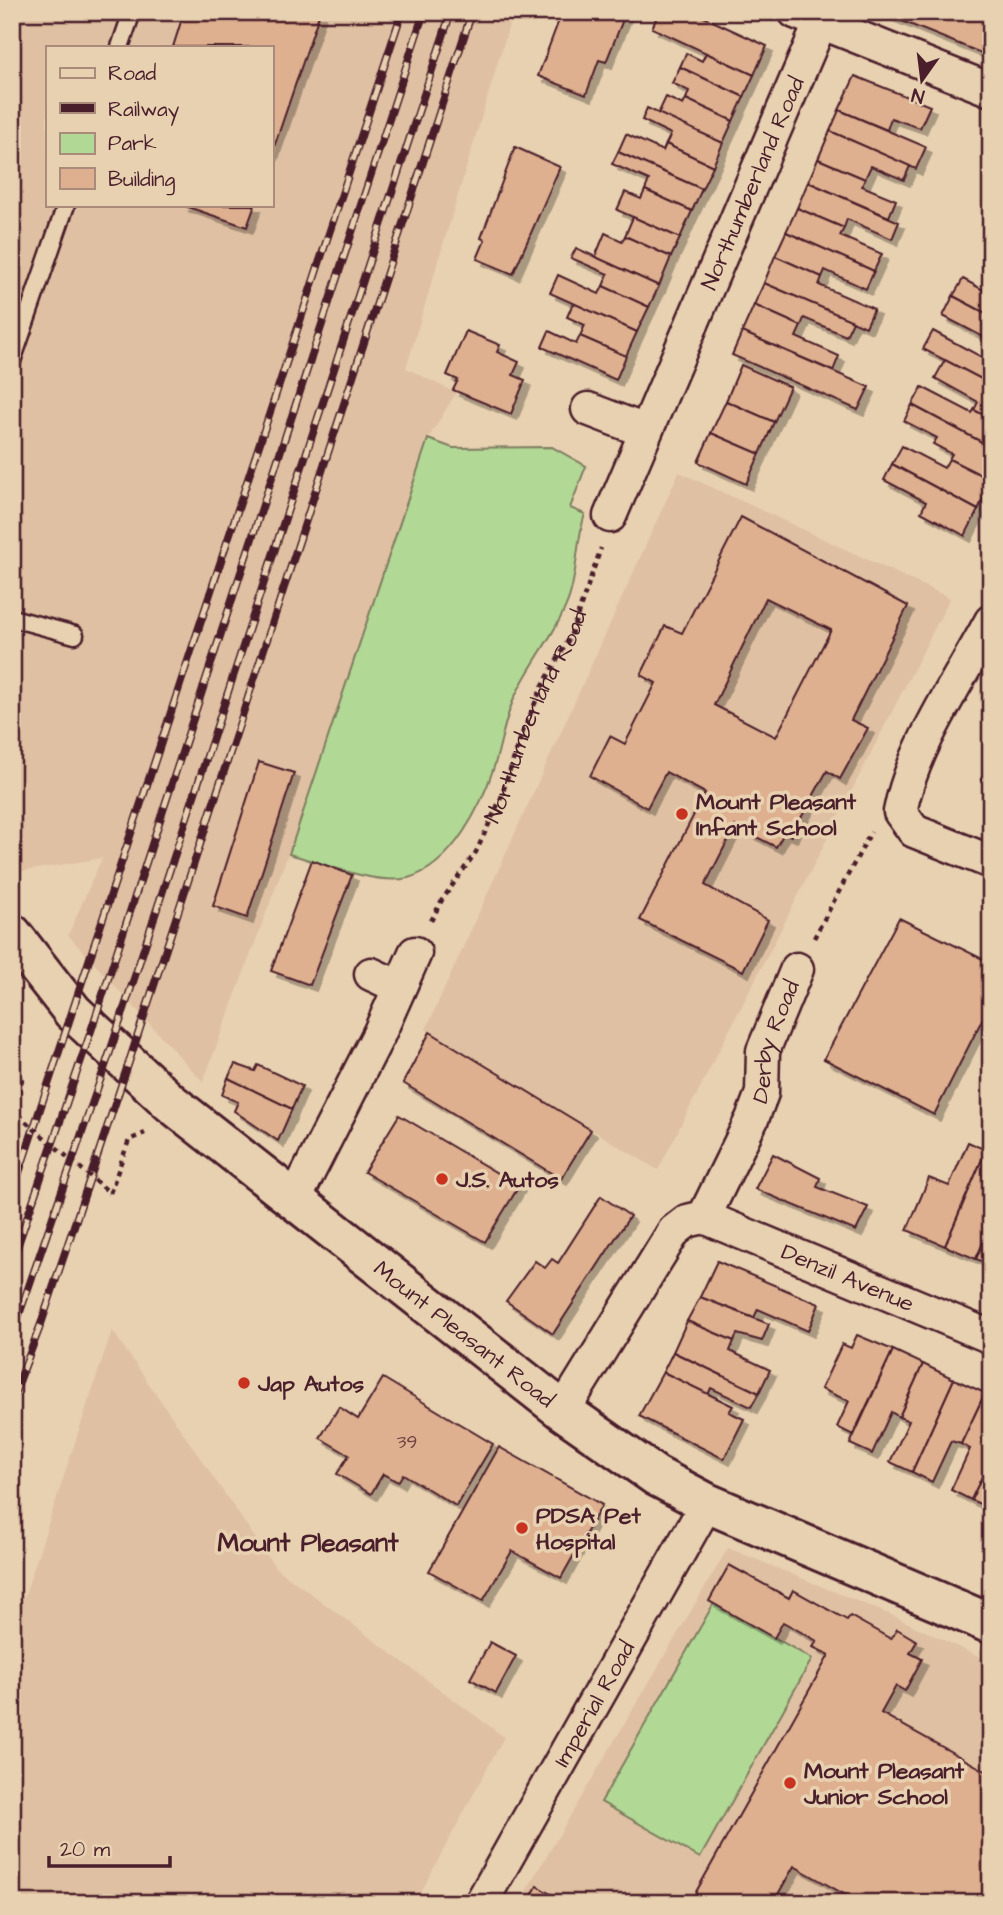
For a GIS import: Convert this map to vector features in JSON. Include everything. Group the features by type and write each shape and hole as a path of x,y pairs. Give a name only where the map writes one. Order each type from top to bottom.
{"street":[{"path":"814,16 991,90"},
{"name":"Northumberland Road","path":"610,516 814,16"},
{"path":"588,409 645,431"},
{"path":"991,621 932,731 903,796 900,812 914,831 991,862"},
{"name":"Mount Pleasant Road","path":"12,934 91,1031 171,1103 563,1411 656,1476 707,1503 991,1624"},
{"path":"295,1199 379,1034 385,980 415,953"},
{"name":"Derby Road","path":"704,1217 762,1093 763,1051 797,969"},
{"path":"563,1411 674,1231 687,1221 704,1217"},
{"name":"Denzil Avenue","path":"704,1217 991,1337"},
{"name":"Imperial Road","path":"481,1903 707,1503"}],"lane":[{"path":"120,46 132,12"},
{"path":"12,361 66,206"},
{"path":"12,618 75,635"}],"path":[{"name":"Northumberland Road","path":"415,953 442,900 476,852 501,798 521,736 542,687 570,637 590,585 610,516"},
{"name":"Derby Road","path":"797,969 867,835 900,812"},
{"path":"12,1061 22,1080 13,1111 110,1193 129,1140 149,1131"}],"shaded area":[{"path":"12,12 513,12 406,368 456,393 428,439 288,854 203,1082 68,935 102,858 18,872 12,850"},
{"name":"Mount Pleasant Infant School","path":"679,472 950,598 658,1170 426,1029"},
{"path":"112,1330 275,1567 504,1737 415,1903 12,1903 12,1634"},
{"name":"Mount Pleasant Junior School","path":"728,1548 896,1617 991,1663 991,1903 519,1903"}],"green space":[{"path":"428,439 453,448 552,447 586,466 570,508 585,514 569,598 557,625 513,701 494,767 473,817 451,848 424,871 408,878 381,879 289,854"},
{"path":"714,1603 812,1659 700,1858 601,1802"}],"building":[{"path":"184,12 320,12 273,150 273,46 173,46"},
{"path":"562,12 626,12 606,62 599,60 586,95 538,76"},
{"path":"659,12 693,12 767,46 754,75 652,28"},
{"path":"991,12 991,41 986,55 882,13"},
{"path":"686,53 702,61 706,53 754,75 744,97 680,67"},
{"path":"680,67 744,97 733,121 686,99 689,91 672,83"},
{"path":"855,76 930,106 920,128 891,118 887,130 839,110"},
{"path":"666,97 683,105 686,99 733,121 723,143 658,114"},
{"path":"647,108 723,143 713,166 666,144 671,134 642,120"},
{"path":"839,110 926,147 916,169 830,131"},
{"path":"830,131 910,166 904,180 871,166 865,179 818,159"},
{"path":"626,134 663,151 666,144 713,166 702,189 618,152"},
{"path":"515,147 560,167 513,274 477,259 485,240 481,238"},
{"path":"618,152 702,189 692,211 645,190 649,180 612,164"},
{"path":"818,159 865,179 862,186 896,200 889,217 808,182"},
{"path":"808,182 899,222 892,239 847,219 844,228 797,208"},
{"path":"645,190 692,211 680,238 617,210 625,192 641,199"},
{"path":"185,206 255,206 247,227"},
{"path":"797,208 844,228 840,236 882,254 874,271 786,232"},
{"path":"633,217 680,238 671,257 625,236"},
{"path":"786,232 874,271 866,289 825,270 822,277 775,256"},
{"path":"605,233 622,241 625,236 671,257 659,286 595,257"},
{"path":"576,248 659,286 649,307 603,286 608,274 571,258"},
{"path":"775,256 822,277 819,285 874,309 866,327 764,283"},
{"path":"558,275 599,294 603,286 649,307 637,332 550,293"},
{"path":"963,279 991,294 991,316 953,296"},
{"path":"764,283 853,321 846,336 804,318 801,326 754,305"},
{"path":"953,296 991,316 991,341 943,316"},
{"path":"573,303 637,332 626,356 580,336 585,325 567,317"},
{"path":"754,305 801,326 796,337 839,356 833,371 742,332"},
{"path":"466,331 500,345 497,352 519,362 513,375 525,380 511,414 453,390 458,380 447,375"},
{"path":"549,331 576,344 580,336 626,356 616,380 542,347"},
{"path":"933,331 991,362 991,384 923,349"},
{"path":"742,332 869,387 858,410 732,355"},
{"path":"945,360 991,384 991,419 974,410 978,402 935,378"},
{"path":"741,365 790,387 774,422 726,401"},
{"path":"922,387 972,413 974,410 991,419 991,447 912,405"},
{"path":"726,401 774,422 760,454 711,433"},
{"path":"912,405 991,447 991,480 949,459 952,454 933,444 937,438 904,421"},
{"path":"711,433 760,454 746,484 698,462"},
{"path":"902,446 944,468 949,459 991,480 978,510 892,464"},
{"path":"892,464 978,510 965,536 921,512 926,502 884,480"},
{"path":"741,517 908,606 851,720 868,728 840,779 827,771 791,836 784,833 776,847 735,826 705,885 768,920 743,971 640,920 705,793 666,772 647,808 590,776 610,736 625,744 656,683 641,675 665,626 682,633","holes":["766,598 831,630 776,737 714,705"]},
{"path":"991,760 991,784 981,779"},
{"path":"259,762 294,773 247,918 213,906"},
{"path":"312,860 352,875 310,985 271,971"},
{"path":"899,918 991,963 991,1002 934,1115 824,1059"},
{"path":"430,1032 591,1130 561,1179 403,1083"},
{"path":"235,1064 255,1071 258,1065 302,1086 292,1109 228,1078"},
{"path":"228,1078 292,1109 278,1141 234,1111 238,1102 222,1095"},
{"name":"J.S. Autos","path":"399,1115 519,1186 485,1242 364,1172"},
{"path":"968,1142 986,1150 945,1246 907,1230 929,1178 949,1186"},
{"path":"986,1150 991,1152 991,1195 987,1203 991,1204 991,1225 976,1259 945,1246"},
{"path":"773,1154 820,1178 817,1187 868,1207 856,1231 755,1189"},
{"path":"601,1196 630,1216 553,1334 506,1301 535,1261 545,1268 552,1259 558,1263"},
{"path":"991,1225 991,1265 976,1259"},
{"path":"717,1261 819,1304 808,1331 758,1309 754,1318 700,1297"},
{"path":"700,1297 769,1324 762,1341 737,1334 734,1341 687,1321"},
{"path":"687,1321 734,1341 730,1351 770,1370 759,1393 673,1352"},
{"path":"857,1335 893,1350 853,1435 837,1427 849,1401 821,1389 842,1344 851,1348"},
{"path":"893,1350 923,1364 899,1417 891,1412 872,1454 850,1444"},
{"path":"673,1352 759,1393 751,1407 711,1388 708,1395 663,1372"},
{"path":"923,1364 954,1379 912,1472 890,1462 909,1421 899,1417"},
{"path":"663,1372 733,1406 729,1412 744,1419 724,1459 639,1416"},
{"path":"383,1378 493,1444 456,1506 403,1474 398,1482 383,1474 371,1494 337,1474 349,1455 320,1438 339,1407 358,1419"},
{"path":"954,1379 985,1393 961,1444 951,1441 932,1482 912,1472"},
{"path":"985,1393 991,1395 991,1458 971,1500 951,1490 970,1449 961,1444"},
{"name":"PDSA Pet Hospital","path":"499,1447 602,1505 561,1578 512,1551 483,1601 429,1571"},
{"path":"991,1458 991,1509 971,1500"},
{"path":"729,1565 789,1598 793,1590 847,1620 850,1616 891,1639 897,1629 917,1641 910,1653 922,1659 905,1691 896,1686 881,1713 991,1774 991,1903 860,1903 794,1866 773,1903 698,1903 692,1899 829,1655 813,1647 817,1641 783,1622 774,1638 709,1601"},
{"path":"490,1642 516,1656 496,1693 470,1679"},
{"path":"537,1886 566,1903 528,1903"}],"railway":[{"path":"12,1194 402,12"},
{"path":"12,1262 91,1031 424,12"},
{"path":"12,1335 111,1049 451,12"},
{"path":"12,1400 41,1324 128,1065 472,12"}],"place":[{"name":"Mount Pleasant Infant School","path":"682,814"},
{"name":"J.S. Autos","path":"442,1179"},
{"name":"Jap Autos","path":"244,1383"},
{"name":"PDSA Pet Hospital","path":"522,1528"},
{"name":"Mount Pleasant Junior School","path":"790,1783"}],"district":[{"name":"Mount Pleasant","path":"308,1542"}]}
